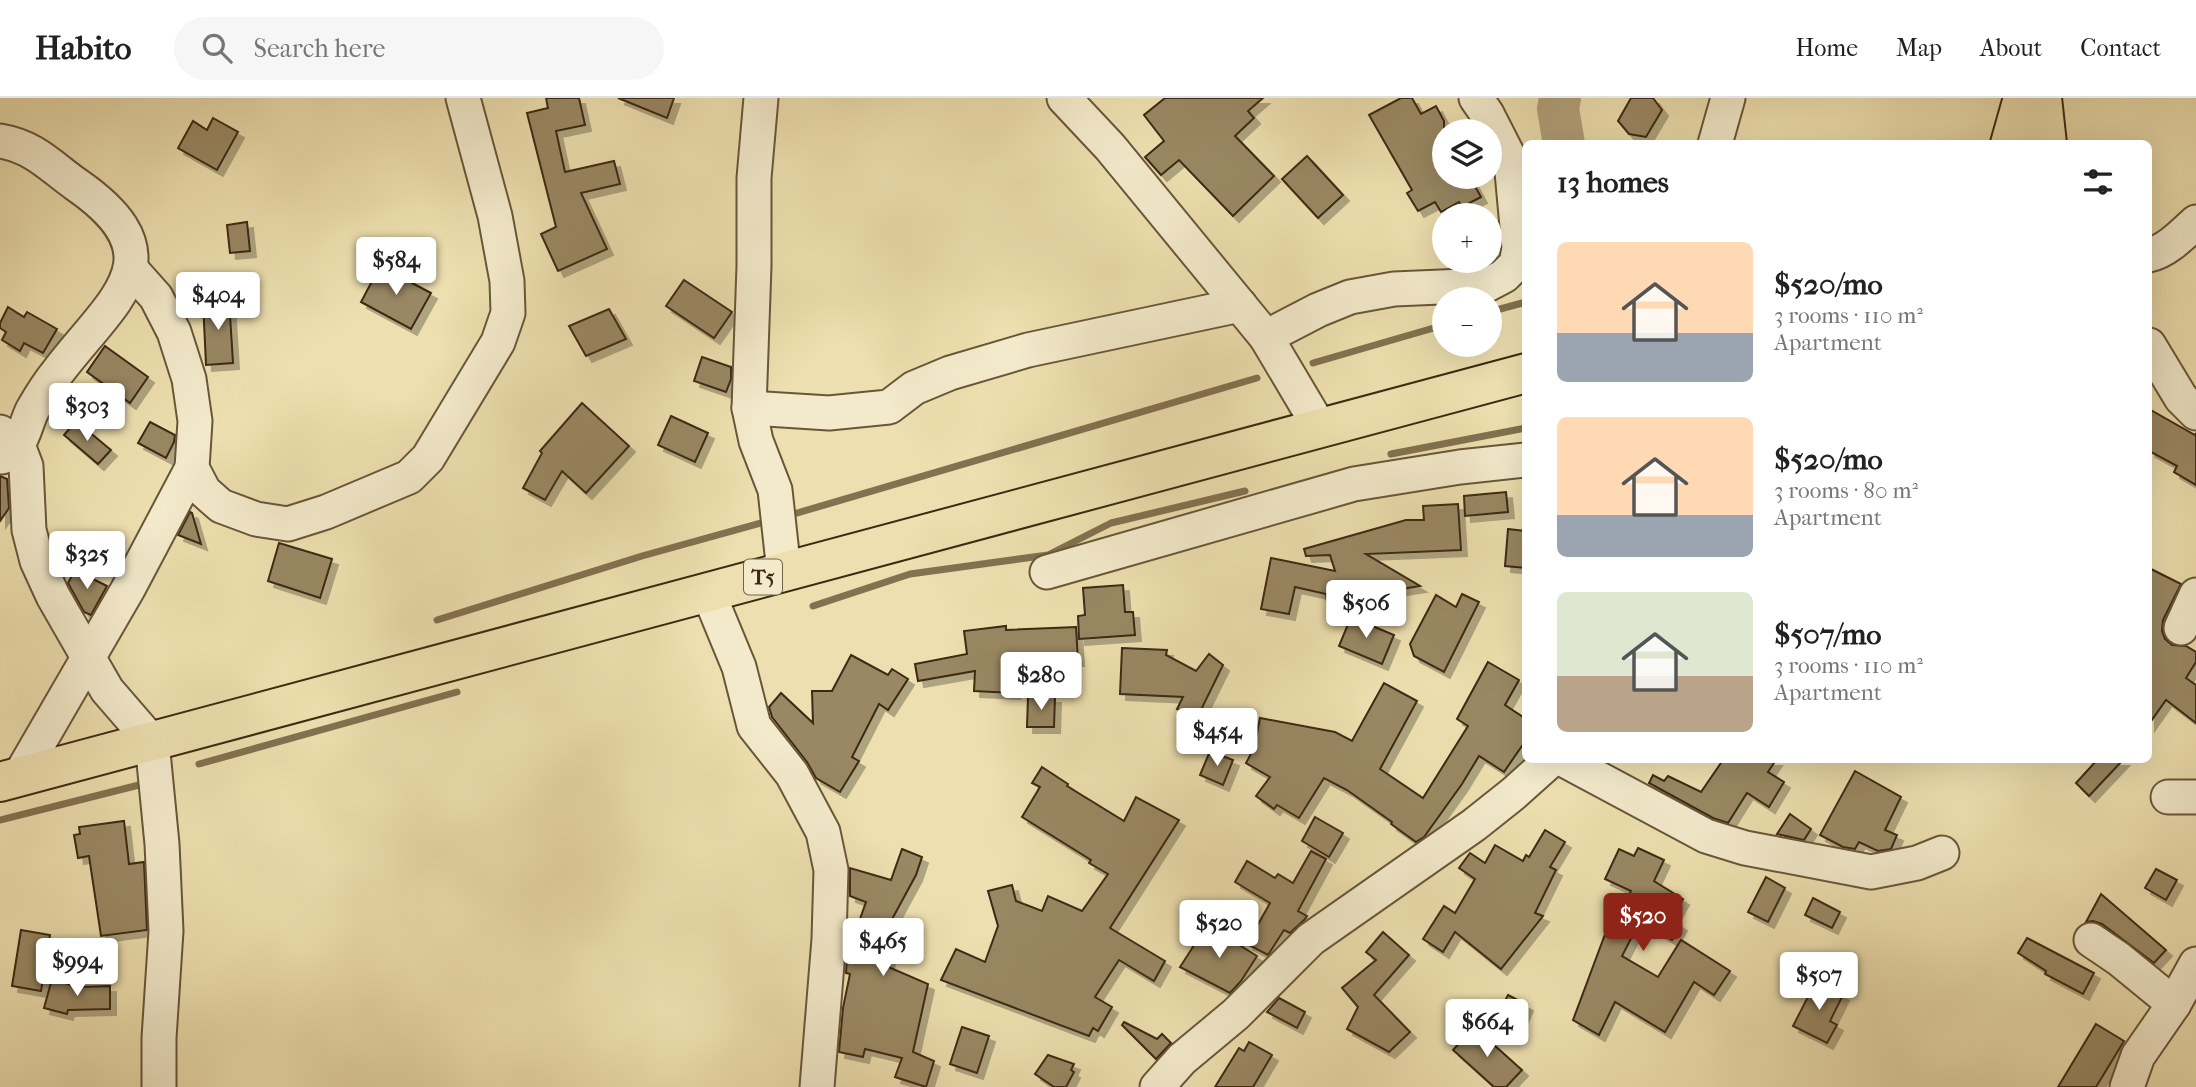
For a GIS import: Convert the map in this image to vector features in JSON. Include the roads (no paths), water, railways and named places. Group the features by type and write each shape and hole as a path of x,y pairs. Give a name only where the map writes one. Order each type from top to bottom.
{"highway":[{"path":"2011,140 2023,98"},
{"path":"2042,98 2047,140"},
{"name":"T5","path":"10,780 1522,374"}],"street":[{"path":"191,468 204,491 221,506 256,519 288,524 326,512 410,477 428,458 498,342 508,313 507,281 495,216 463,98"},
{"path":"761,98 754,178 749,408 756,441 775,490 784,572"},
{"path":"1065,98 1110,147 1266,337 1320,428"},
{"path":"1266,337 1350,297 1394,289 1487,285 1504,276 1516,264 1519,248 1511,161 1476,98"},
{"path":"1716,140 1728,98"},
{"path":"0,141 19,144 40,155 103,203 118,220 132,250 131,269 120,295 55,375 6,445 26,466 29,530 37,561 53,596 107,690 152,742 162,844 166,931 159,1038 159,1087"},
{"path":"2152,254 2177,239 2196,222"},
{"path":"10,780 89,657 191,468 195,421 189,379 174,332 156,297 131,269"},
{"path":"749,408 829,413 889,407 914,388 950,373 1028,350 1240,305"},
{"path":"2152,350 2181,398 2196,413"},
{"path":"1047,572 1354,484 1460,467 1522,460"},
{"path":"708,592 739,667 754,726 801,789 823,832 831,870 829,939 817,1087"},
{"path":"2181,628 2196,596"},
{"path":"1157,1087 1182,1059 1236,1014 1311,939 1474,825 1548,763"},
{"path":"1570,763 1706,836 1745,848 1871,872 1917,863 1942,853"},
{"path":"2091,940 2174,1004"},
{"path":"2135,1083 2138,1056 2174,1004 2196,964"}],"waterway":[{"path":"1560,98 1558,109 1563,140"},
{"path":"1502,308 1522,303"},
{"path":"1313,363 1432,328"},
{"path":"787,516 1257,378"},
{"path":"1391,454 1522,429"},
{"path":"813,606 910,574 1048,555 1111,523 1245,491"},
{"path":"437,620 642,556 768,521"},
{"path":"199,764 457,692"},
{"path":"0,820 139,785"}]}
